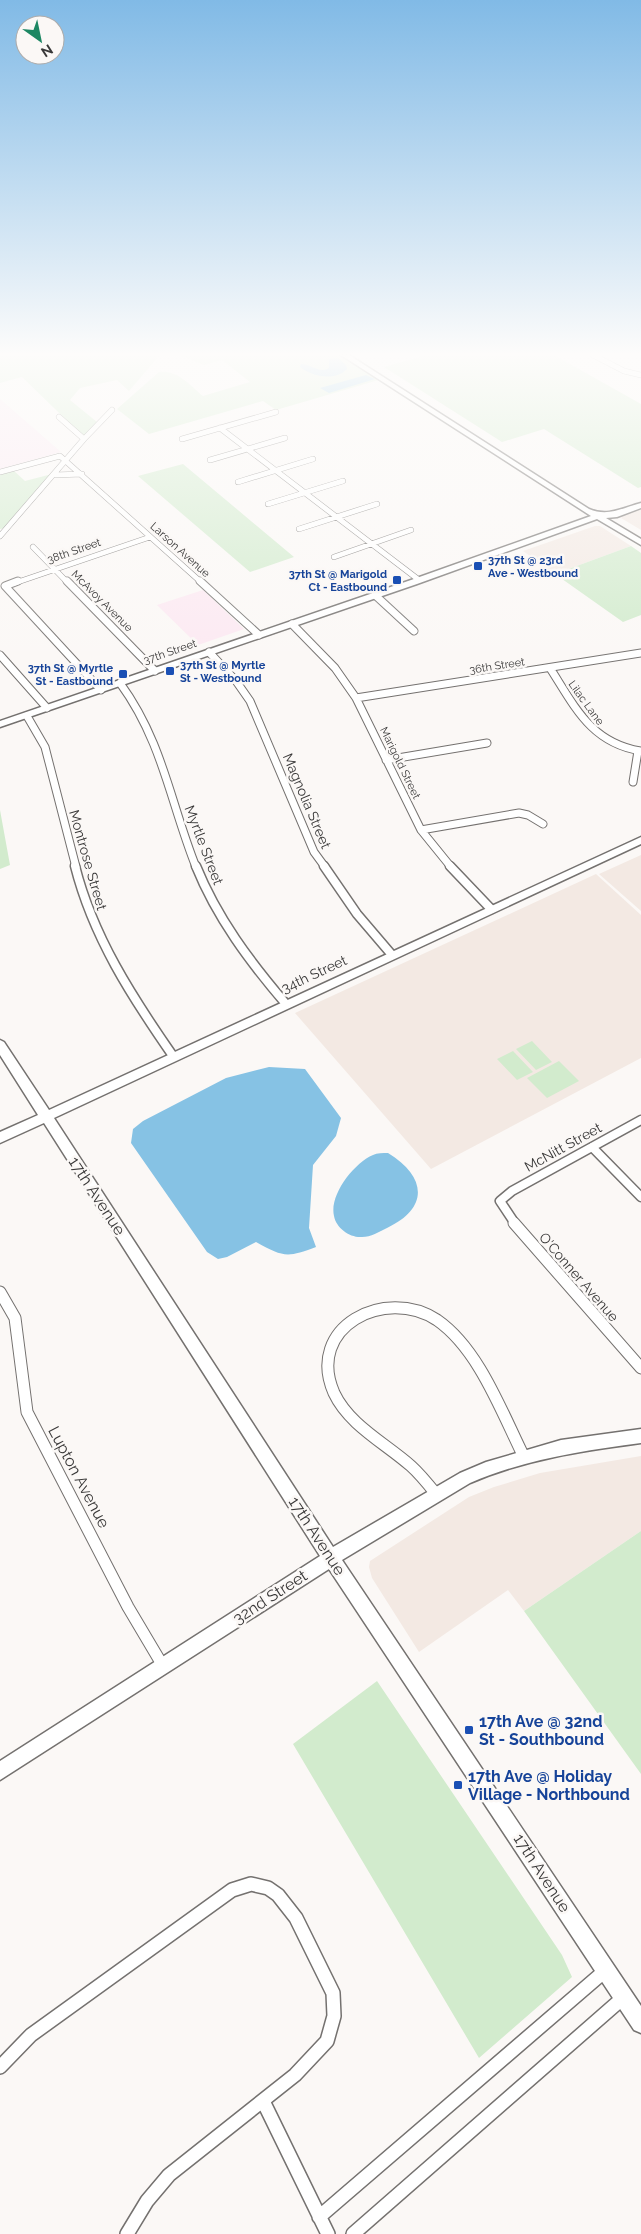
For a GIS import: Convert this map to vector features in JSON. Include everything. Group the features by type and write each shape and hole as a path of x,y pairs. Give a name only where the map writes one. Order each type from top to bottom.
{"main road":[{"path":"506,459 586,511 598,516 641,543"},
{"path":"518,459 594,508 598,516"},
{"path":"598,516 605,510 641,497"},
{"path":"374,595 598,516 614,515 641,505"},
{"name":"37th Street","path":"0,724 374,595"},
{"name":"34th Street","path":"0,1138 641,840"},
{"name":"17th Avenue","path":"0,1045 331,1558 641,2022"},
{"name":"32nd Street","path":"0,1771 331,1558 436,1494 479,1472 524,1457 561,1447 641,1436"}],"street":[{"path":"0,472 43,459"},
{"path":"262,459 420,580"},
{"path":"238,482 312,459"},
{"path":"0,536 66,461"},
{"name":"Larson Avenue","path":"66,461 259,635"},
{"path":"55,475 82,474"},
{"path":"268,504 343,481"},
{"path":"299,529 377,504"},
{"path":"334,557 411,530"},
{"name":"38th Street","path":"5,586 150,537"},
{"name":"McAvoy Avenue","path":"33,547 155,671"},
{"path":"5,586 101,690"},
{"path":"374,595 414,631"},
{"name":"Marigold Street","path":"292,624 335,668 356,698 421,830 453,872 491,909"},
{"name":"Magnolia Street","path":"209,652 236,681 250,701 314,852 356,914 392,955"},
{"name":"36th Street","path":"356,698 641,653"},
{"path":"0,655 47,708"},
{"name":"Lilac Lane","path":"550,668 591,729 601,738 615,745 639,751"},
{"name":"Myrtle Street","path":"120,683 138,705 147,722 202,880 239,945 286,1004"},
{"name":"Montrose Street","path":"27,716 40,734 45,747 80,885 95,927 135,1002 173,1056"},
{"path":"386,760 487,743"},
{"path":"633,782 639,751"},
{"path":"421,830 519,813 528,815 543,824"},
{"name":"McNitt Street","path":"500,1201 512,1191 641,1120"},
{"path":"592,1147 641,1197"},
{"name":"O'Conner Avenue","path":"500,1201 504,1210 515,1224 641,1368"},
{"name":"Lupton Avenue","path":"0,1292 15,1318 27,1412 128,1607 163,1666"},
{"path":"436,1494 409,1464 358,1424 339,1400 329,1380 329,1351 338,1334 350,1321 368,1311 388,1307 408,1308 428,1316 446,1328 472,1360 524,1457"},
{"path":"0,2067 31,2035 223,1895 238,1887 251,1884 261,1886 278,1895 296,1918 333,1993 334,2016 327,2041 301,2070 169,2175 147,2200 127,2234"},
{"path":"319,2217 606,1970"},
{"path":"353,2234 624,1996"},
{"path":"263,2101 328,2234"}],"shaded area":[{"path":"0,459 35,459 0,469"},
{"path":"641,509 641,530 621,518 622,515"},
{"path":"595,526 600,526 631,546 555,574 523,551"},
{"path":"203,590 244,629 198,645 157,605"},
{"path":"641,855 641,911 599,874"},
{"path":"596,874 641,915 641,1058 431,1169 295,1013"},
{"path":"641,1456 641,1531 524,1611 508,1590 419,1652 372,1578 369,1567 370,1561 469,1497 494,1487 540,1473"}],"green space":[{"path":"592,459 641,459 641,487 638,488"},
{"path":"183,464 294,557 250,572 138,476"},
{"path":"13,470 25,481 52,474 5,528 0,529 0,474"},
{"path":"631,546 641,553 641,615 623,622 555,574"},
{"path":"0,810 10,865 0,869"},
{"path":"532,1041 552,1062 536,1070 516,1049"},
{"path":"513,1051 533,1072 517,1080 497,1059"},
{"path":"559,1061 579,1081 547,1098 527,1078"},
{"path":"641,1531 641,1774 524,1611"},
{"path":"377,1681 562,1955 572,1977 479,2058 293,1744"}],"water":[{"path":"269,1067 305,1069 341,1118 336,1136 313,1165 309,1228 316,1247 298,1253 285,1254 273,1251 256,1242 227,1257 218,1259 207,1252 131,1143 133,1129 143,1121 226,1078"},
{"path":"388,1153 401,1162 416,1182 418,1192 416,1202 411,1211 401,1220 378,1233 362,1237 348,1234 341,1228 334,1216 333,1208 339,1190 358,1165 373,1155"}],"place":[{"name":"37th St @ 23rd Ave - Westbound","path":"478,566"},
{"name":"37th St @ Marigold Ct - Eastbound","path":"397,580"},
{"name":"37th St @ Myrtle St - Westbound","path":"170,671"},
{"name":"37th St @ Myrtle St - Eastbound","path":"123,674"},
{"name":"17th Ave @ 32nd St - Southbound","path":"469,1730"},
{"name":"17th Ave @ Holiday Village - Northbound","path":"458,1785"}]}
